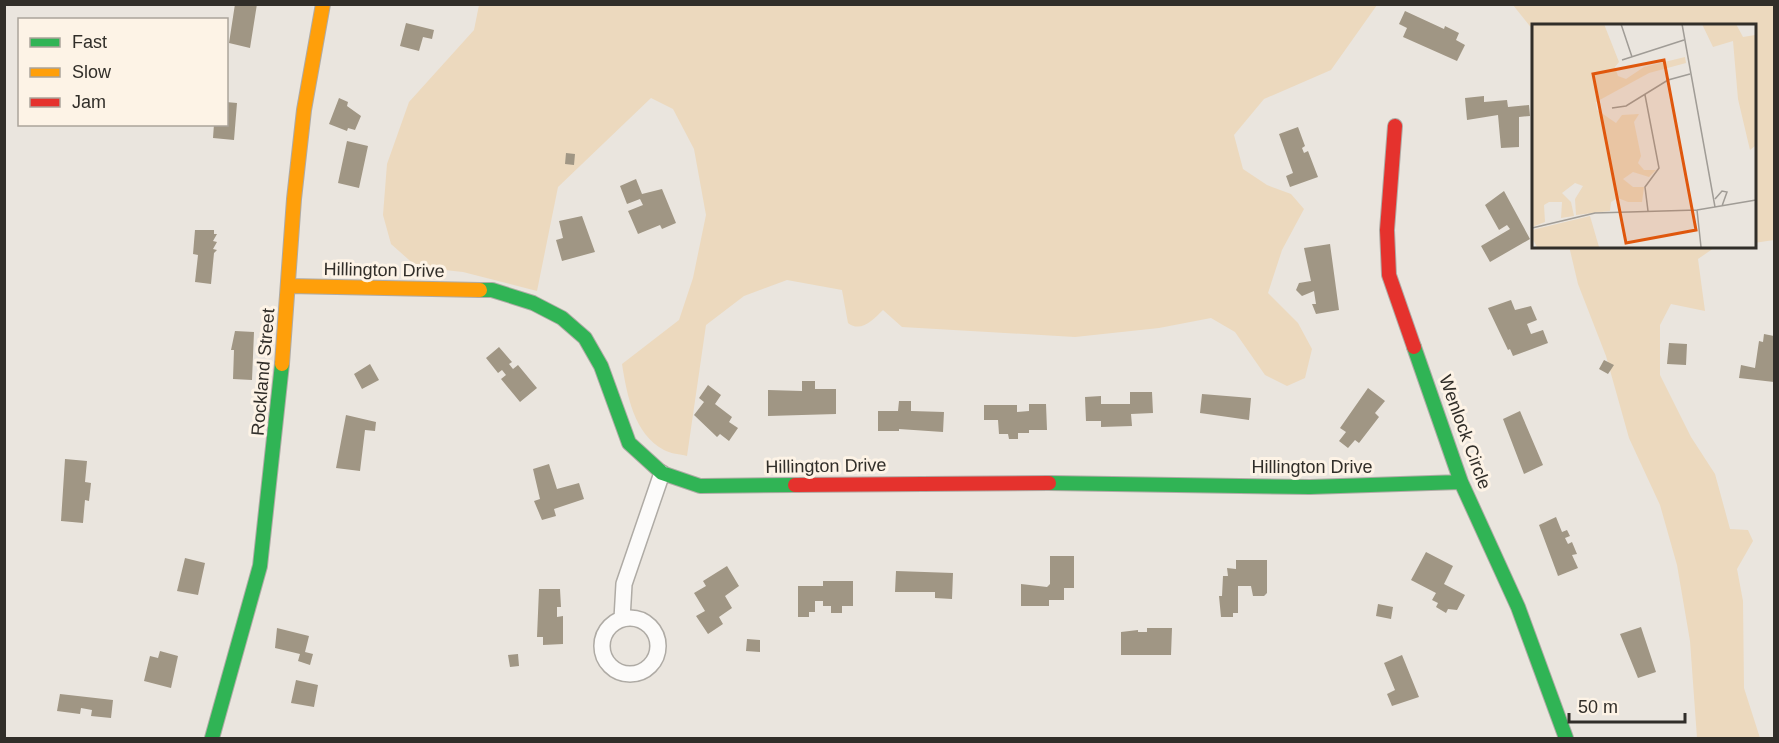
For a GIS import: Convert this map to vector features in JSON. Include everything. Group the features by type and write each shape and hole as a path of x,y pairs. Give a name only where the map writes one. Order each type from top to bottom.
{"street":[{"name":"Rockland Street","path":"212,738 260,566 268,507 289,286 294,198 303,121 323,4"},
{"name":"Wenlock Circle","path":"1395,126 1387,230 1389,275 1461,482 1518,607 1566,738"},
{"name":"Hillington Drive","path":"289,286 492,290 533,303 562,318 585,338 601,366 629,443 662,474 700,486 1010,482 1310,487 1461,482"},
{"path":"622,619 624,584 662,474"}],"shaded area":[{"path":"479,5 1377,5 1331,70 1264,99 1234,135 1243,169 1267,185 1291,194 1304,209 1282,250 1268,293 1298,323 1312,349 1305,378 1287,386 1265,375 1235,332 1211,318 1159,328 1075,337 902,327 883,310 867,324 858,327 848,323 842,290 787,280 744,296 706,325 687,456 667,451 654,443 639,424 626,388 622,364 679,320 693,278 706,215 694,149 673,109 651,98 558,187 537,291 463,272 417,267 391,244 383,215 387,164 409,102 474,30"},
{"path":"1513,5 1774,5 1774,240 1755,243 1755,24 1532,24 1532,29"},
{"path":"1569,248 1714,248 1698,259 1705,311 1671,304 1660,325 1660,375 1691,437 1715,474 1730,529 1748,530 1753,541 1737,569 1743,601 1744,688 1760,738 1697,738 1690,641 1677,565 1660,505 1629,438 1606,356 1578,284"}],"building":[{"path":"235,4 257,4 250,48 229,43"},
{"path":"1405,11 1444,29 1445,26 1459,33 1456,40 1465,45 1457,61 1403,37 1407,28 1399,24"},
{"path":"406,23 434,30 432,39 423,37 419,51 400,46"},
{"path":"1484,96 1484,102 1507,100 1508,107 1529,105 1530,116 1519,117 1519,147 1501,148 1498,115 1467,120 1465,98"},
{"path":"339,98 348,102 347,106 361,116 355,130 348,128 347,131 329,124"},
{"path":"228,102 237,103 234,140 213,138 214,126 228,126"},
{"path":"1298,127 1305,146 1302,148 1304,153 1308,151 1318,177 1290,187 1286,176 1293,173 1279,134"},
{"path":"347,141 368,146 359,188 338,183"},
{"path":"566,153 575,154 574,165 565,164"},
{"path":"636,179 642,194 662,189 676,223 662,229 660,225 638,234 628,211 643,205 640,199 627,204 620,186"},
{"path":"1504,191 1530,239 1490,262 1481,246 1510,229 1507,225 1499,230 1485,205"},
{"path":"582,216 595,252 562,261 556,240 563,238 559,221"},
{"path":"195,230 214,230 214,234 217,234 213,241 217,242 213,249 217,250 214,253 211,284 195,282 198,255 193,254"},
{"path":"1330,244 1339,310 1316,314 1312,304 1316,304 1314,291 1302,296 1296,290 1299,283 1311,281 1304,248"},
{"path":"1511,300 1515,310 1531,306 1537,320 1527,324 1531,334 1543,330 1548,343 1513,356 1488,308"},
{"path":"235,331 254,332 252,380 233,379 234,350 231,350"},
{"path":"1764,334 1774,336 1774,382 1739,378 1741,365 1755,368 1759,341 1763,342"},
{"path":"1669,343 1687,344 1686,365 1667,364"},
{"path":"499,347 512,362 509,364 513,369 518,365 537,388 520,402 501,379 506,375 502,370 498,373 486,358"},
{"path":"1604,360 1614,365 1608,374 1599,369"},
{"path":"370,364 379,380 362,389 354,374"},
{"path":"802,381 815,381 815,389 836,389 836,414 768,416 768,390 802,391"},
{"path":"708,385 721,395 715,404 732,417 729,422 738,428 729,441 720,434 717,437 694,415 704,402 699,398"},
{"path":"1368,388 1385,401 1375,413 1379,417 1359,443 1355,440 1348,448 1339,441 1346,432 1340,428"},
{"path":"1130,392 1152,392 1153,413 1131,414 1132,426 1101,427 1101,421 1086,421 1085,397 1101,396 1101,404 1130,404"},
{"path":"1202,394 1251,398 1249,420 1200,413"},
{"path":"899,401 911,401 911,411 944,412 943,432 899,429 899,431 878,431 878,411 898,411"},
{"path":"1029,404 1046,404 1047,430 1029,430 1029,433 1018,433 1018,439 1009,439 1008,434 999,434 998,420 984,420 984,405 1017,405 1017,412 1029,411"},
{"path":"1520,411 1543,465 1524,474 1503,419"},
{"path":"346,415 376,422 375,431 365,430 360,471 336,468"},
{"path":"65,459 87,461 85,482 91,483 89,501 85,500 83,523 61,521"},
{"path":"549,464 557,489 579,483 584,499 554,509 556,516 542,520 534,501 540,499 533,469"},
{"path":"1556,517 1562,532 1567,530 1570,536 1565,538 1568,544 1572,542 1577,554 1572,555 1578,568 1558,576 1539,525"},
{"path":"1426,552 1453,566 1444,584 1465,595 1457,610 1448,609 1446,613 1436,607 1438,603 1432,600 1436,593 1411,580"},
{"path":"1050,556 1074,556 1074,588 1064,588 1064,600 1049,600 1049,606 1021,606 1021,584 1047,587 1050,584"},
{"path":"185,558 205,563 198,595 177,591"},
{"path":"1236,560 1267,560 1267,593 1264,596 1253,596 1251,586 1238,586 1238,613 1233,613 1233,617 1221,617 1219,596 1222,596 1223,576 1228,576 1227,568 1236,569"},
{"path":"727,566 739,586 725,596 732,608 719,617 723,624 708,634 696,616 705,611 694,593 706,586 703,581"},
{"path":"896,571 953,573 952,599 935,598 935,592 895,592"},
{"path":"823,581 853,581 853,606 842,606 842,613 831,613 831,606 823,606 823,601 815,601 815,612 809,612 809,617 798,617 798,586 823,586"},
{"path":"539,589 560,589 561,607 557,607 557,617 563,616 563,644 543,645 543,637 537,637"},
{"path":"1378,604 1393,607 1391,619 1376,616"},
{"path":"1641,627 1656,672 1638,678 1620,634"},
{"path":"277,628 309,636 305,652 313,654 310,665 298,661 300,654 275,648"},
{"path":"1147,628 1172,628 1171,655 1121,655 1121,632 1138,630 1138,632 1147,632"},
{"path":"747,639 760,640 760,652 746,651"},
{"path":"160,651 178,656 171,688 144,681 150,656 158,658"},
{"path":"518,654 519,666 510,667 508,655"},
{"path":"1402,655 1419,697 1392,706 1387,694 1395,690 1384,663"},
{"path":"296,680 318,685 314,707 291,703"},
{"path":"60,694 113,700 111,718 91,716 92,710 81,708 80,714 57,711"}],"traffic: fast":[{"path":"480,290 492,290 533,303 562,318 585,338 601,366 629,443 662,473 700,486 795,485"},
{"path":"1414,347 1461,482 1518,607 1566,738"},
{"path":"212,738 260,566 282,364"},
{"path":"1049,483 1310,487 1461,482"}],"traffic: slow":[{"path":"282,364 294,199 304,110 323,4"},
{"path":"289,286 480,290"}],"traffic: jam":[{"path":"1395,126 1387,230 1389,275 1414,347"},
{"path":"795,485 1049,483"}]}
